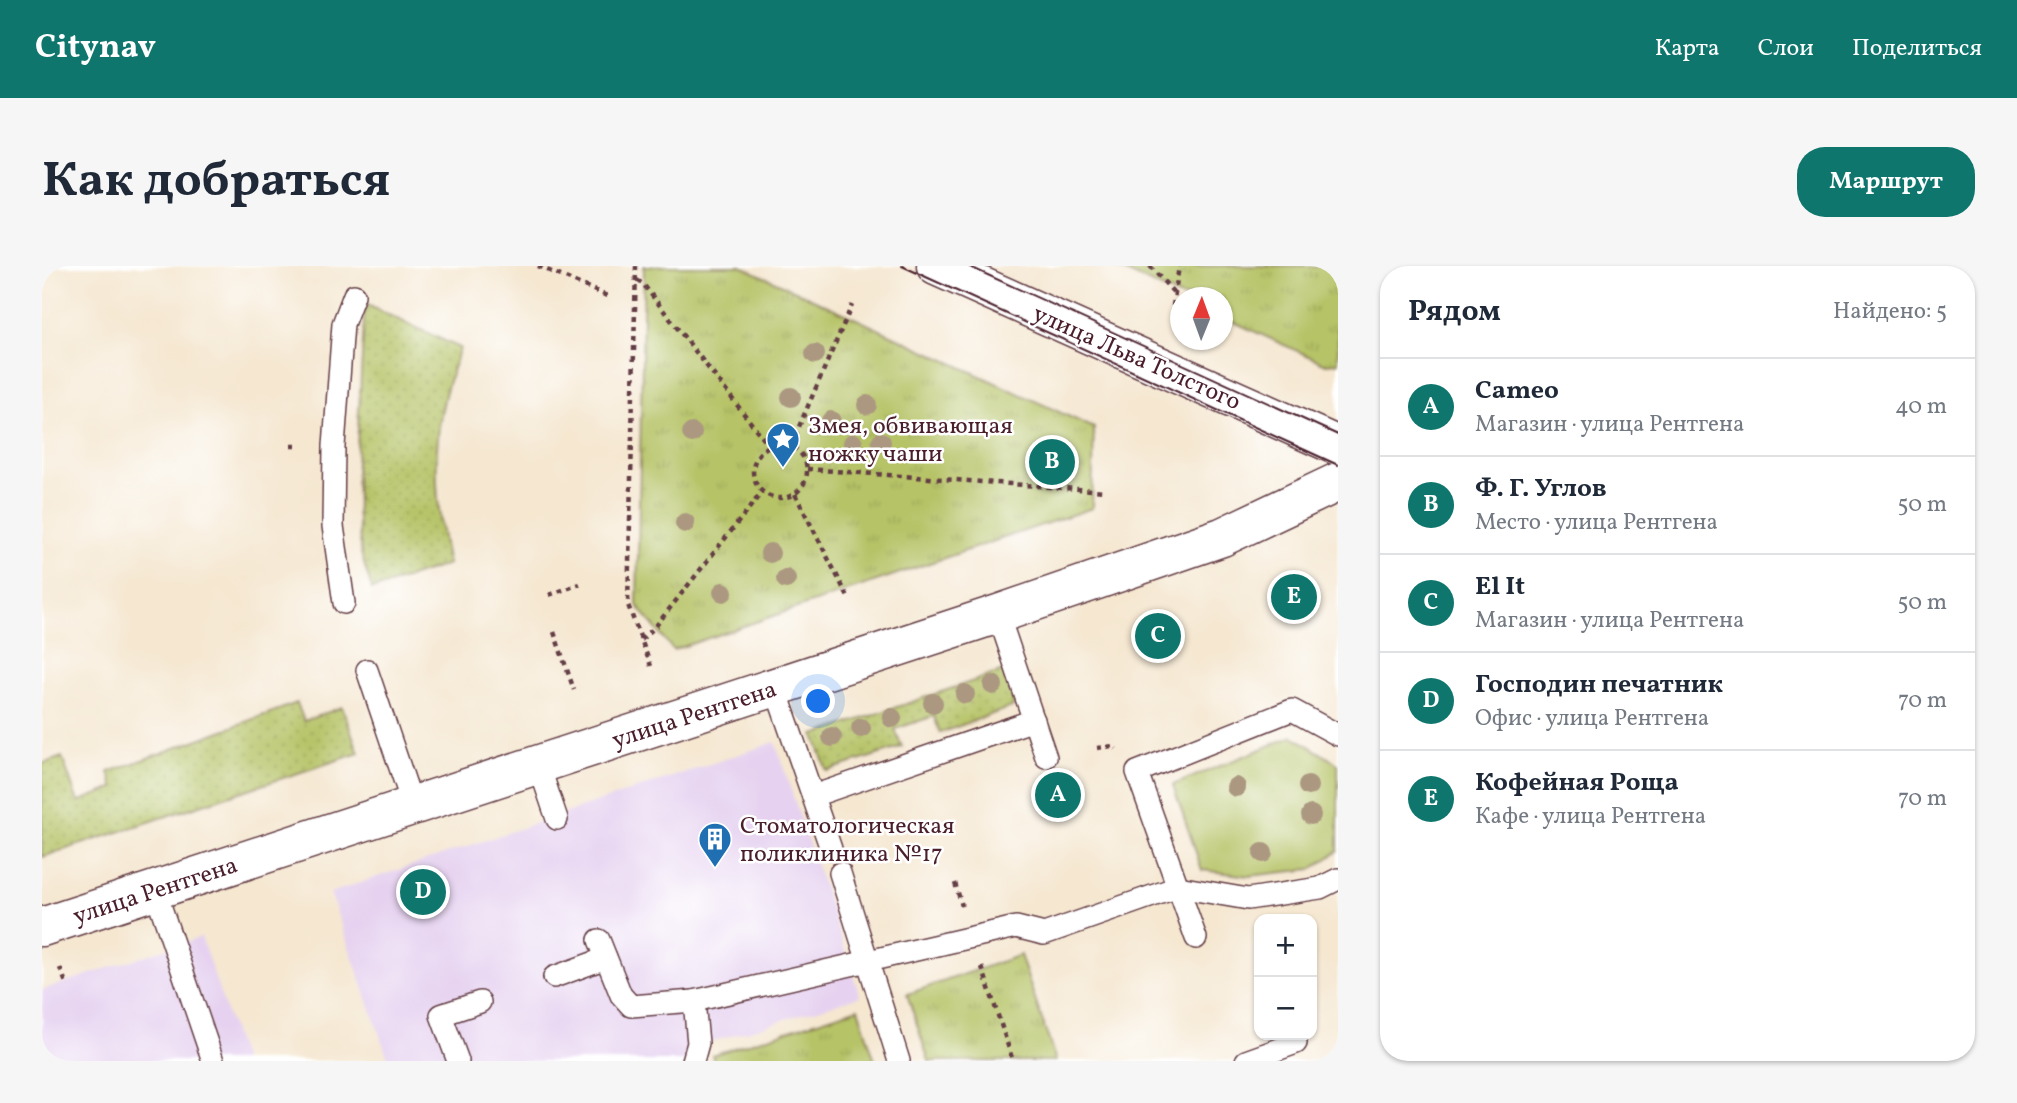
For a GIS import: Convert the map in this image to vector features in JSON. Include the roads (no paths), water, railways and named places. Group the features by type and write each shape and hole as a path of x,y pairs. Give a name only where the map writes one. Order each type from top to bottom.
{"street":[{"name":"улица Льва Толстого","path":"936,266 1338,446"},
{"name":"улица Рентгена","path":"42,927 998,614 1222,537 1338,482"}],"lane":[{"path":"344,603 333,526 334,446 344,324 354,295"},
{"path":"998,614 1046,757"},
{"path":"367,670 413,806"},
{"path":"775,687 831,849"},
{"path":"1196,938 1137,772 1292,710 1338,735"},
{"path":"813,796 1034,720"},
{"path":"539,765 557,819"},
{"path":"840,873 899,1061"},
{"path":"554,977 602,949 621,995 631,1006 694,1001 1016,926 1044,934 1178,887 1248,900 1320,888 1338,879"},
{"path":"155,890 212,1061"},
{"path":"693,1061 698,1043 694,1001"},
{"path":"458,1061 441,1015 480,1002"},
{"path":"1240,1056 1296,1043"}],"tram line":[{"path":"902,266 1338,465"},
{"path":"968,266 1338,435"}],"place":[{"name":"Ф. Г. Углов","path":"1052,462"},
{"name":"Змея, обвивающая ножку чаши","path":"783,469"},
{"name":"Кофейная Роща","path":"1294,597"},
{"name":"El It","path":"1158,636"},
{"name":"Cameo","path":"1058,795"},
{"name":"Стоматологическая поликлиника №17","path":"715,869"},
{"name":"Господин печатник","path":"423,892"}]}
